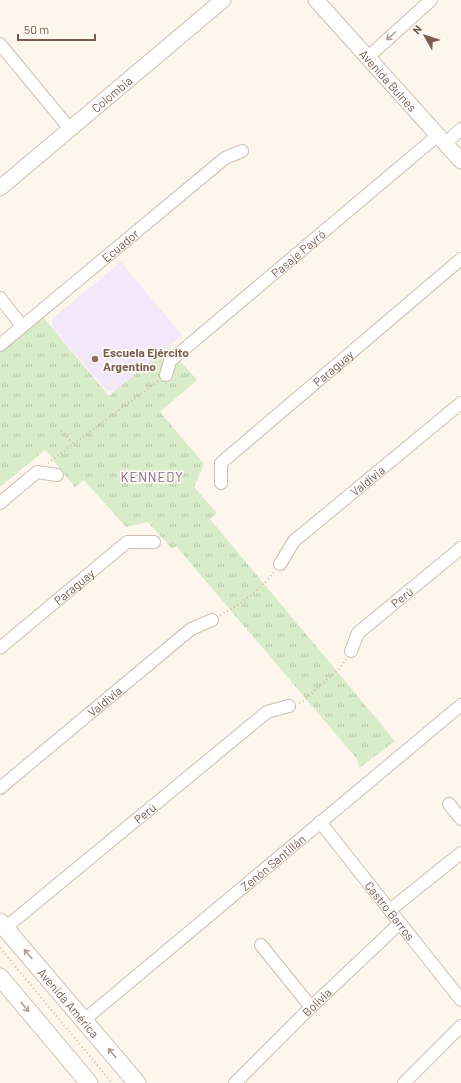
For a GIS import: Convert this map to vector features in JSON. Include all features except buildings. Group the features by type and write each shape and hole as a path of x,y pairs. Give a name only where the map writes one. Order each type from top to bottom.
{"main road":[{"name":"Avenida América","path":"3,925 137,1083"},
{"path":"0,977 89,1083"}],"street":[{"name":"Colombia","path":"0,188 223,0"},
{"name":"Avenida Bulnes","path":"316,0 461,162"},
{"path":"367,58 431,0"},
{"path":"0,44 70,129"},
{"name":"Pasaje Payró","path":"166,375 170,361 441,140 461,129"},
{"name":"Ecuador","path":"0,345 225,158 242,151"},
{"name":"Paraguay","path":"221,483 220,464 461,259"},
{"path":"0,298 22,326"},
{"name":"Valdivia","path":"280,564 294,541 461,403"},
{"path":"0,503 37,472 57,475"},
{"name":"Paraguay","path":"0,648 127,542 154,542"},
{"name":"Perú","path":"351,651 358,633 461,548"},
{"name":"Valdivia","path":"0,788 191,629 212,620"},
{"name":"Zenón Santillán","path":"84,1020 461,705"},
{"name":"Perú","path":"3,925 267,712 289,706"},
{"path":"449,804 461,819"},
{"name":"Castro Barros","path":"320,822 461,1000"},
{"path":"390,910 461,853"},
{"name":"Bolivia","path":"235,1083 311,1007 400,923"},
{"path":"261,945 311,1007"},
{"path":"404,1083 461,1026"}],"path":[{"path":"37,472 73,443 166,375"},
{"path":"61,431 73,443"},
{"path":"212,620 233,608 265,583 280,564"},
{"path":"289,706 303,701 340,668 351,651"},
{"path":"0,948 112,1083"}],"shaded area":[{"path":"121,262 182,335 117,391 106,390 53,328 52,319"}],"green space":[{"path":"42,316 109,396 168,347 197,380 160,412 204,464 194,487 217,513 210,519 395,741 359,768 357,759 176,546 172,549 148,522 126,527 84,480 75,487 45,450 0,487 0,352"}],"place":[{"name":"Escuela Ejército Argentino","path":"95,359"}],"district":[{"name":"KENNEDY","path":"152,477"}]}
